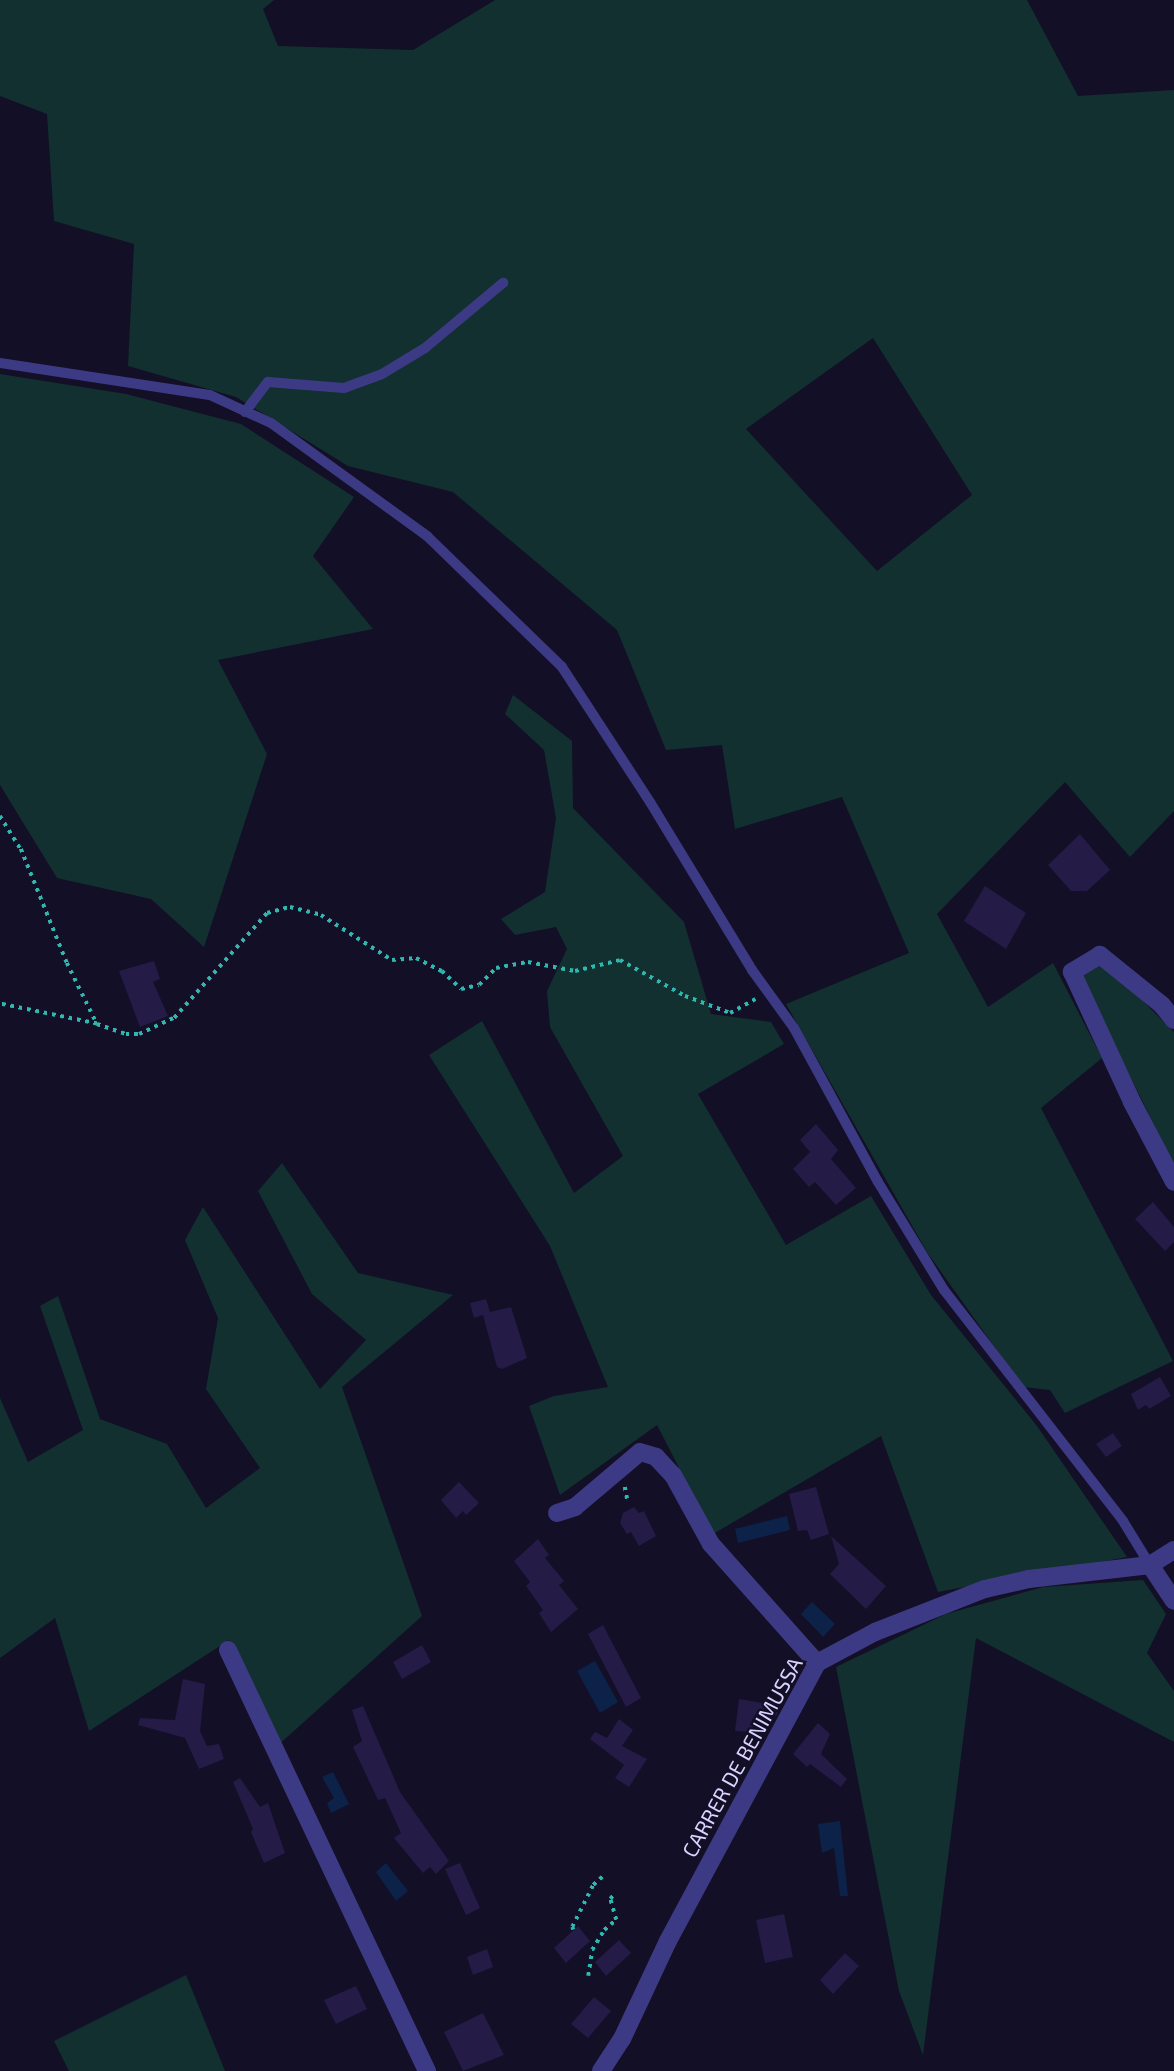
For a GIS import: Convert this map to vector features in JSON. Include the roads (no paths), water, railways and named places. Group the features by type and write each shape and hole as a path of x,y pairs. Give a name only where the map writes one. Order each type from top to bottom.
{"street":[{"path":"1174,1020 1162,1004 1100,955 1072,972 1132,1102 1174,1182"},
{"path":"557,1513 575,1507 640,1452 656,1457 673,1475 711,1544 817,1663"},
{"path":"1174,1550 1150,1565 1174,1601"},
{"name":"CARRER DE BENIMUSSA","path":"601,2071 622,2039 668,1941 817,1663 875,1632 985,1589 1029,1579 1150,1565"},
{"path":"228,1650 427,2071"}],"lane":[{"path":"245,412 268,382 344,388 382,374 425,348 503,283"},
{"path":"0,363 210,395 271,424 427,536 562,667 650,802 768,993 794,1028 878,1182 944,1290 1124,1521 1150,1565"}],"water":[{"path":"787,1516 790,1530 738,1543 735,1529"},
{"path":"812,1602 835,1624 823,1637 801,1614"},
{"path":"595,1661 618,1702 600,1713 577,1671"},
{"path":"333,1772 349,1804 331,1813 327,1803 334,1798 322,1777"},
{"path":"840,1821 848,1896 840,1896 834,1848 822,1853 818,1824"},
{"path":"386,1863 408,1891 396,1901 376,1872"}]}
